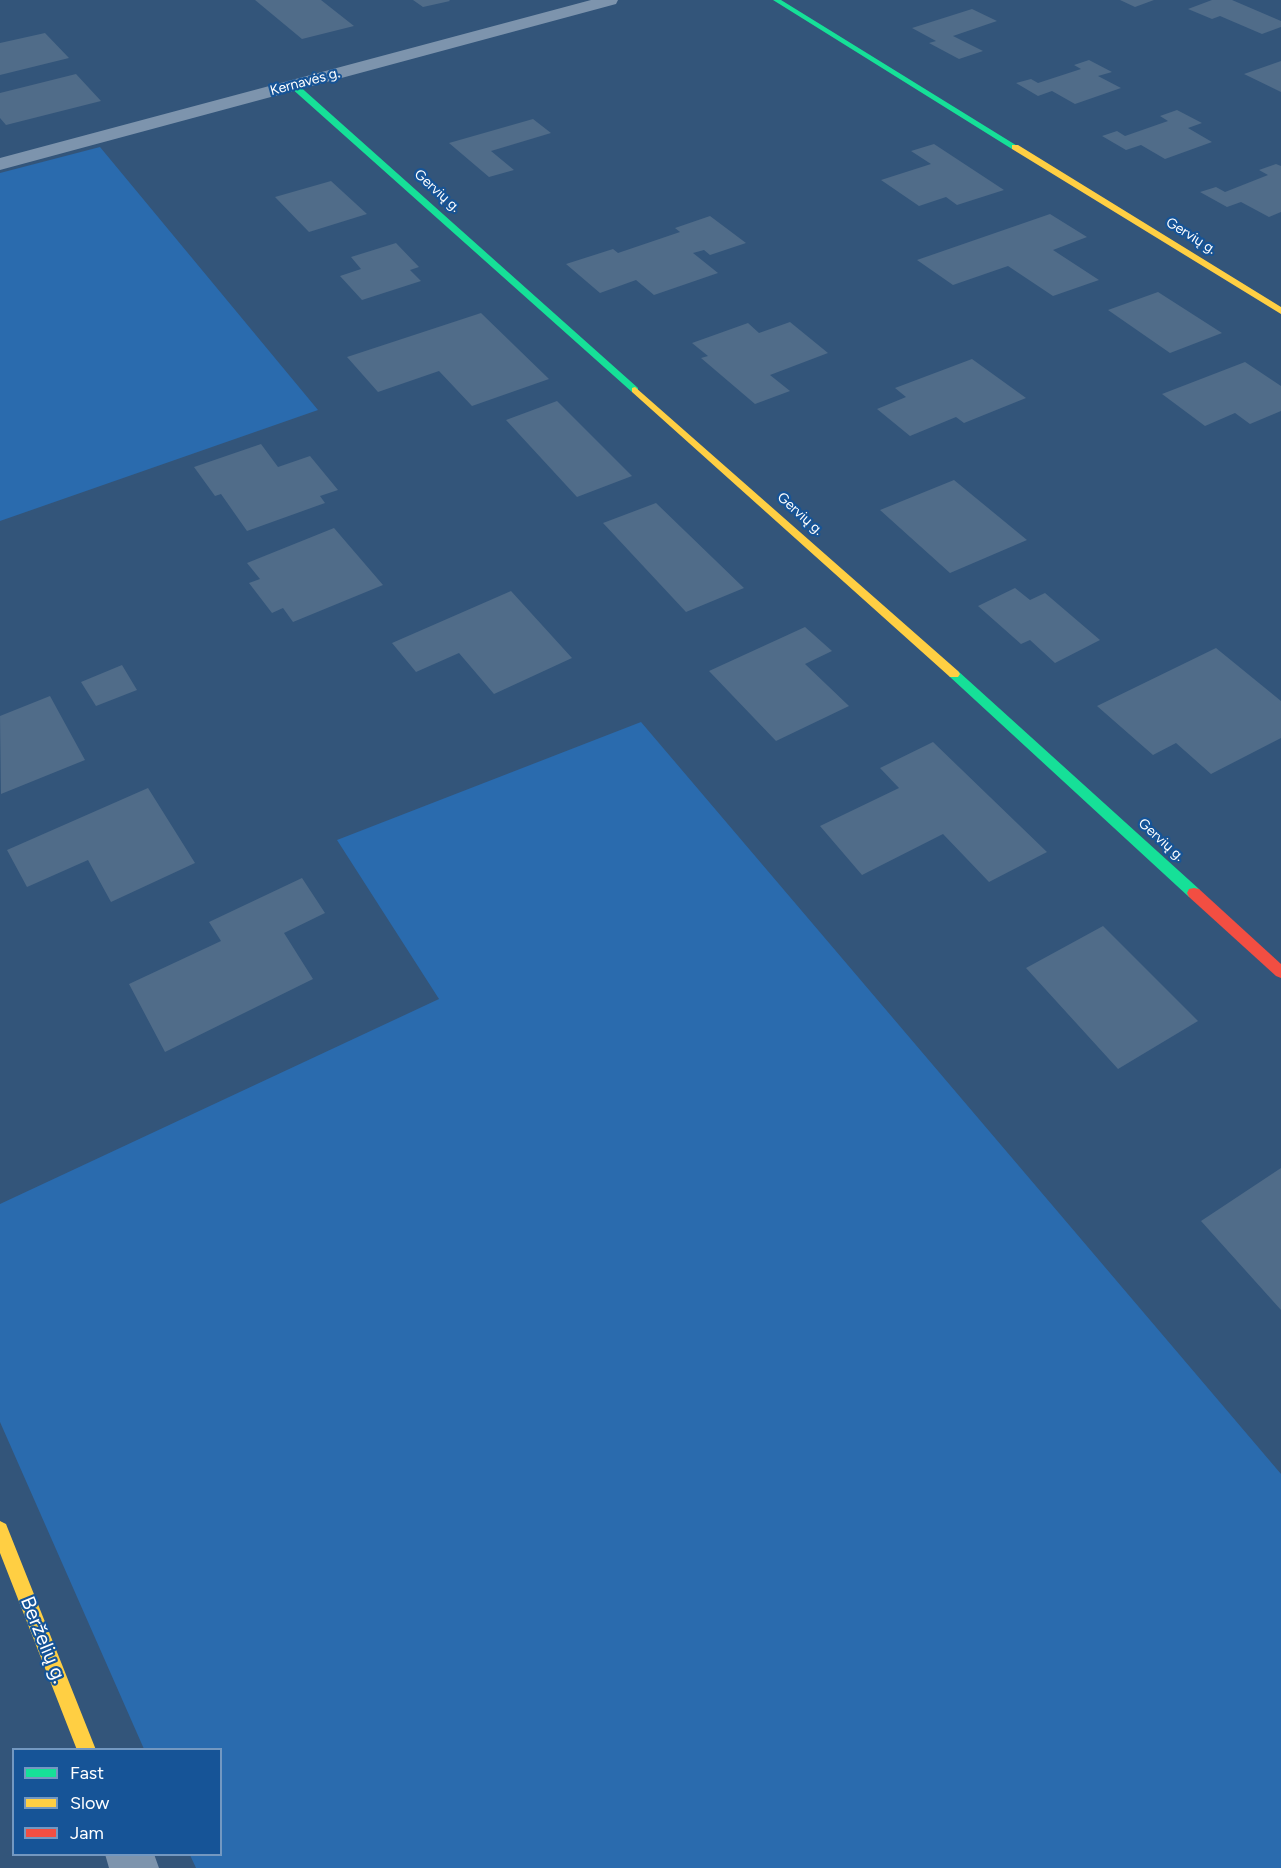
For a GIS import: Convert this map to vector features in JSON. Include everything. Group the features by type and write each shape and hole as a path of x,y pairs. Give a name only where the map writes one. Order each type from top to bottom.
{"street":[{"name":"Kernavės g.","path":"0,164 610,0"},
{"name":"Gervių g.","path":"776,0 1281,310"},
{"name":"Gervių g.","path":"293,85 955,675 1281,972"},
{"name":"Berželių g.","path":"0,1530 87,1748"}],"shaded area":[{"path":"100,147 318,410 0,521 0,173"},
{"path":"641,722 1281,1474 1281,1868 196,1868 190,1856 222,1856 222,1748 144,1748 0,1422 0,1204 439,999 337,840"}],"building":[{"path":"255,0 321,0 354,26 302,39"},
{"path":"413,0 449,0 450,1 423,7"},
{"path":"1120,0 1154,0 1135,7"},
{"path":"1212,0 1232,0 1281,21 1281,27 1262,34 1220,16 1212,19 1188,9"},
{"path":"972,9 997,21 953,36 983,51 959,59 929,43 936,41 912,28"},
{"path":"45,33 69,58 0,75 0,43"},
{"path":"1089,60 1112,72 1098,76 1121,88 1075,104 1052,91 1038,96 1016,83 1031,79 1038,83 1081,69 1074,65"},
{"path":"1281,61 1281,92 1244,74"},
{"path":"76,74 101,101 6,125 0,118 0,93"},
{"path":"1177,110 1202,123 1188,128 1212,142 1165,159 1141,145 1126,150 1102,136 1117,131 1125,136 1168,121 1160,116"},
{"path":"533,119 551,133 491,151 514,170 489,177 449,143"},
{"path":"934,144 1004,190 957,205 946,197 919,206 881,180 931,164 911,151"},
{"path":"1276,164 1281,166 1281,212 1269,217 1241,202 1227,207 1200,192 1216,187 1225,192 1268,175 1259,170"},
{"path":"331,181 367,214 309,232 275,197"},
{"path":"1050,214 1087,237 1053,250 1099,280 1053,296 1008,266 953,285 917,260"},
{"path":"710,216 746,243 710,255 704,250 693,253 718,273 654,295 636,280 600,293 566,264 613,249 618,253 680,232 675,228"},
{"path":"396,243 419,267 410,270 421,281 362,300 340,276 361,269 351,257"},
{"path":"1158,292 1222,333 1170,353 1108,310"},
{"path":"481,313 549,379 472,406 439,371 378,392 347,357"},
{"path":"790,322 828,353 770,375 790,391 755,404 701,358 708,356 692,343 748,323 759,333"},
{"path":"972,359 1026,398 964,423 956,417 910,436 877,409 906,397 895,388"},
{"path":"1245,362 1281,386 1281,411 1250,424 1235,413 1205,426 1162,394"},
{"path":"557,401 632,476 577,497 506,420"},
{"path":"261,444 278,467 310,456 338,490 320,496 325,503 247,531 221,494 215,496 194,467"},
{"path":"954,480 1027,540 950,573 880,510"},
{"path":"656,503 744,588 686,612 603,523"},
{"path":"334,528 383,585 293,622 283,608 272,613 249,583 260,579 247,563"},
{"path":"1015,588 1030,600 1045,593 1100,640 1055,663 1030,640 1021,644 978,606"},
{"path":"511,591 572,658 494,694 459,653 416,672 392,643"},
{"path":"805,627 832,651 805,664 849,706 776,741 709,671"},
{"path":"1216,648 1281,701 1281,738 1211,774 1176,743 1153,755 1097,706"},
{"path":"122,665 137,690 96,706 81,682"},
{"path":"50,696 85,760 1,794 0,716"},
{"path":"933,742 1047,852 989,882 943,834 862,875 820,826 899,788 880,768"},
{"path":"148,788 195,863 111,902 88,860 27,887 7,850"},
{"path":"302,878 325,913 284,933 313,979 165,1052 129,984 221,941 209,922"},
{"path":"1103,926 1198,1021 1118,1069 1026,968"},
{"path":"1281,1168 1281,1310 1201,1221"}],"traffic: fast":[{"path":"776,0 1015,147"},
{"path":"293,85 635,390"},
{"path":"954,674 1194,893"}],"traffic: slow":[{"path":"1015,147 1281,311"},
{"path":"635,390 954,674"},
{"path":"0,1530 86,1748"}],"traffic: jam":[{"path":"1194,893 1281,972"}]}
